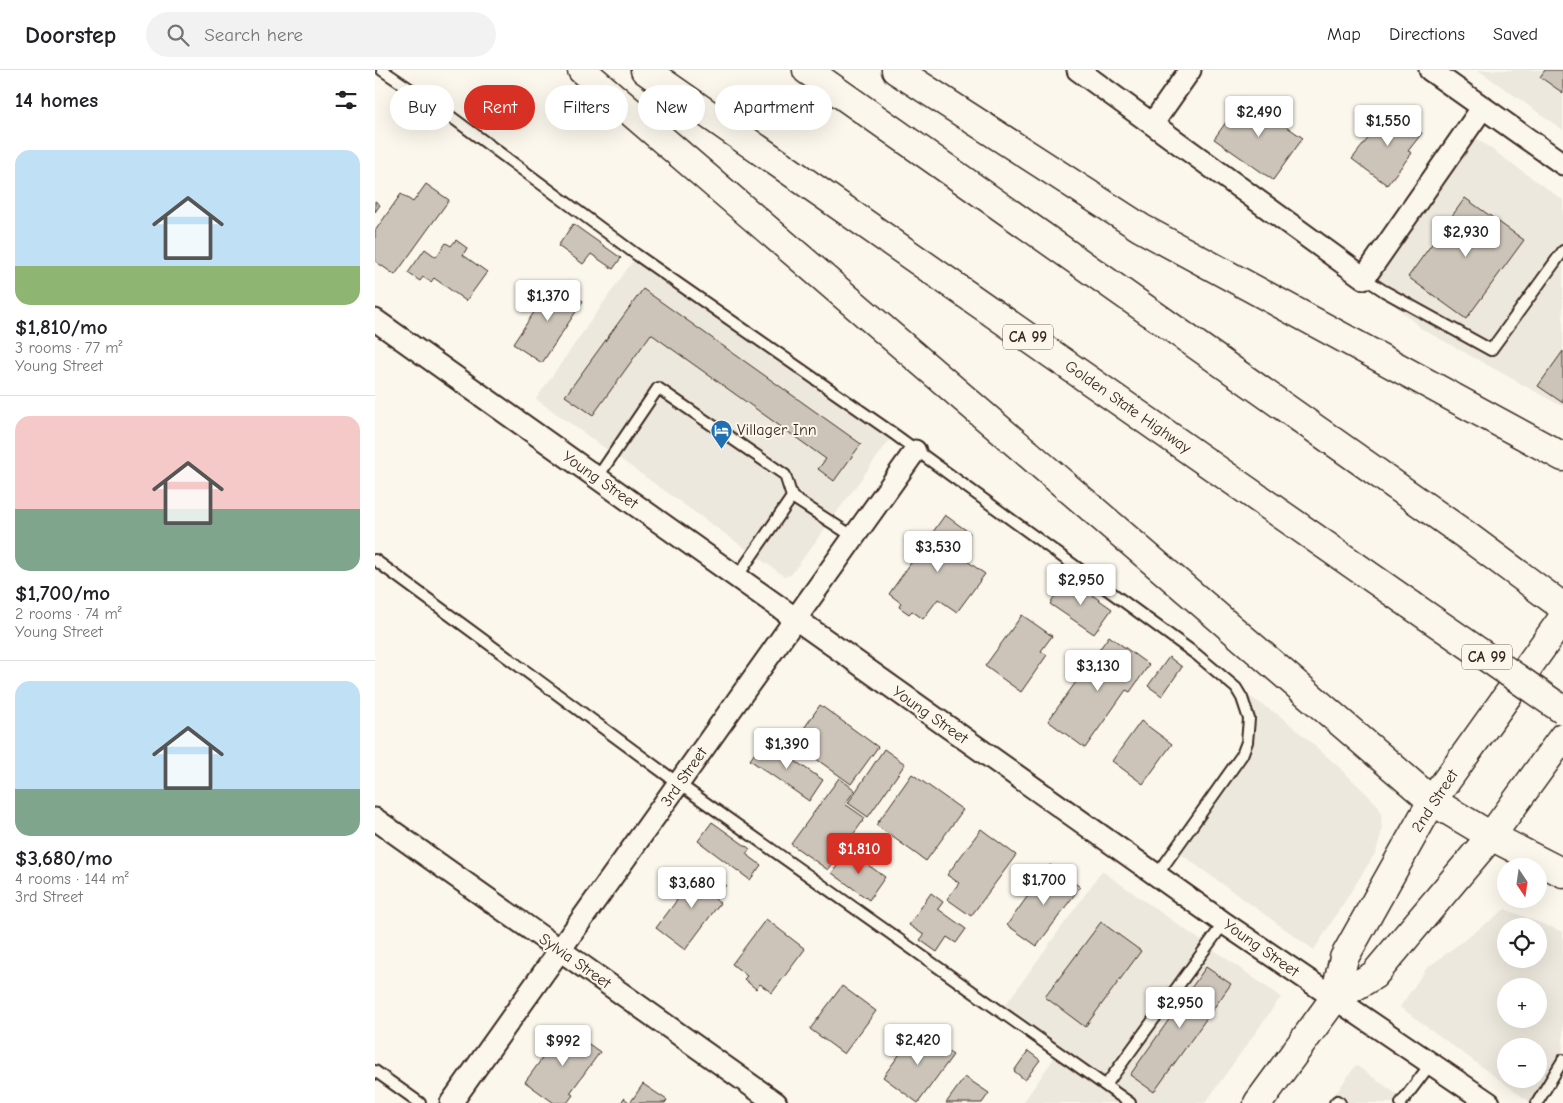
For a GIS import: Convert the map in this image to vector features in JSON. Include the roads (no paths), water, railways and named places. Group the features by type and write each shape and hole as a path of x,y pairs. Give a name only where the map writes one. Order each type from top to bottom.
{"main road":[{"path":"582,70 1432,801 1491,836 1563,873"},
{"name":"Golden State Highway","path":"645,70 1563,710"},
{"path":"807,70 1467,536 1563,607"},
{"path":"896,70 1141,228 1563,457"},
{"name":"2nd Street","path":"1258,1103 1334,999 1344,958 1432,801 1563,618"},
{"name":"2nd Street","path":"1334,999 1374,975 1491,836 1563,737"}],"street":[{"path":"1077,70 1153,123 1364,278 1483,107"},
{"path":"1153,123 1190,70"},
{"path":"1430,70 1563,164"},
{"name":"Young Street","path":"375,320 1224,923 1334,999 1432,1062 1489,1103"},
{"name":"3rd Street","path":"451,1103 915,451"},
{"name":"Sylvia Street","path":"375,819 776,1103"}],"lane":[{"path":"382,70 450,116 637,255 915,451 1175,638 1235,688 1242,698 1249,719 1247,742 1242,755 1157,875"},
{"path":"1364,278 1491,350 1563,251"},
{"path":"597,478 658,388 785,475 791,497 854,538"},
{"path":"737,577 791,497"},
{"path":"375,560 679,784 1130,1103"},
{"path":"1106,1085 1224,923"},
{"path":"1537,1103 1563,1060"},
{"path":"1401,1103 1432,1062"},
{"path":"375,1071 420,1103"},
{"path":"1335,1103 1337,1101 1340,1103"}],"place":[{"name":"Villager Inn","path":"721,449"}]}
